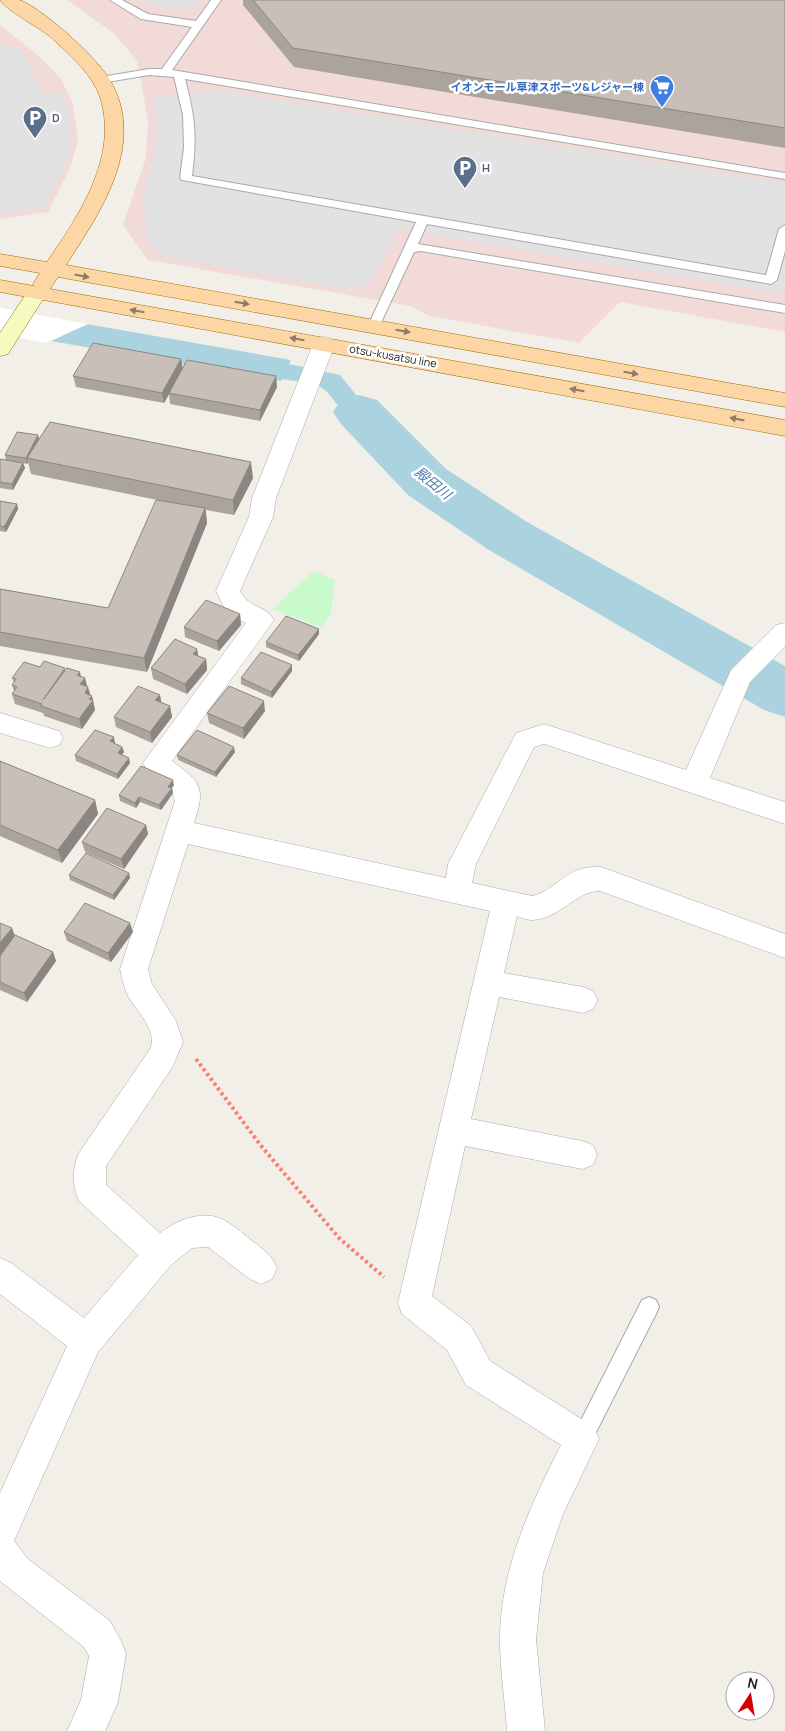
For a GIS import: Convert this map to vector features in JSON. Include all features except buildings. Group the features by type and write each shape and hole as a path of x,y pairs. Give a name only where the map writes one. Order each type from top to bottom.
{"main road":[{"path":"9,0 60,35 84,58 101,80 109,95 116,126 114,150 104,185 37,293"},
{"path":"0,260 785,400"},
{"name":"otsu-kusatsu line","path":"0,286 321,353 785,428"}],"street":[{"path":"0,349 37,293"},
{"path":"160,1254 90,1191 90,1163 162,1056 168,1042 166,1030 139,988 134,969 180,831 188,801 184,784 156,763 262,620 236,607 228,591 261,517 264,498 321,353"},
{"path":"694,783 740,677 785,632"},
{"path":"0,723 50,738"},
{"path":"457,892 462,864 525,740 544,734 785,813"},
{"path":"180,831 532,908 547,905 585,879 601,879 785,946"},
{"path":"506,902 414,1303 459,1338 478,1373 582,1439 548,1507 525,1573 518,1640 526,1731"},
{"path":"488,983 583,1000"},
{"path":"454,1130 582,1155"},
{"path":"0,1533 86,1340 160,1254 185,1233 213,1230 261,1268"},
{"path":"0,1274 86,1340"},
{"path":"0,1551 15,1572 97,1634 108,1654 100,1702 86,1731"}],"lane":[{"path":"115,0 145,17 199,25"},
{"path":"165,72 216,0"},
{"path":"101,80 148,72 165,72 785,176"},
{"path":"179,75 189,115 190,148 186,178 771,280 785,229"},
{"path":"374,326 423,219"},
{"path":"408,250 421,247 440,249 785,309"},
{"path":"582,1439 649,1307"}],"path":[{"path":"168,1042 194,1056 262,1147 339,1238 414,1303"}],"shaded area":[{"path":"67,0 785,0 785,332 620,302 579,343 429,316 410,306 148,260 123,225 146,158 148,120 137,60 112,32"},
{"path":"144,0 200,0 186,10 153,6"},
{"name":"D","path":"0,25 39,56 61,79 73,103 78,141 70,168 48,212 0,219"},
{"name":"D","path":"0,45 19,48 44,94 61,92 68,106 71,125 69,154 45,207 0,214"},
{"name":"H","path":"222,91 785,184 785,289 779,293 397,229 371,282 350,290 163,256 147,241 143,194 156,152 156,119 153,98"}],"green space":[{"path":"314,571 335,580 331,614 321,627 272,609"}],"water":[{"path":"87,324 291,360 289,364 340,375 365,406 365,412 423,474 416,478 359,418 346,414 325,390 316,385 282,379 281,381 51,341"}],"pier":[{"path":"0,308 88,324 46,343 0,334"}],"waterway":[{"name":"殿田川","path":"359,412 427,482 508,536 785,694"}],"place":[{"name":"イオンモール草津スポーツ&レジャー棟","path":"662,108"},
{"name":"D","path":"35,139"},
{"name":"H","path":"465,189"}]}
